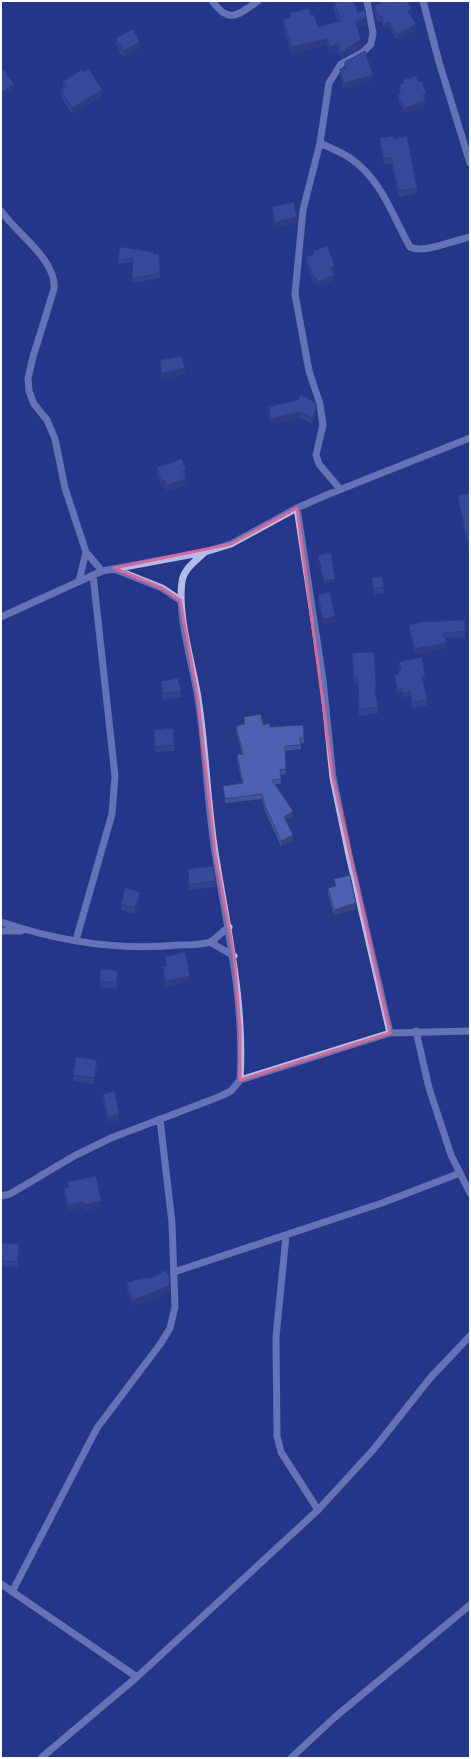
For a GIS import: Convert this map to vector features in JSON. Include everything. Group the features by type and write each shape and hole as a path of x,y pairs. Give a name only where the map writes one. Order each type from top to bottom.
{"street":[{"path":"212,1 221,13 227,16 236,15 258,1"},
{"path":"340,489 319,464 316,455 322,425 320,404 309,371 295,294 303,210 320,143 329,83 341,64 363,52 371,44 373,33 367,1"},
{"path":"423,1 439,62 470,163"},
{"path":"320,143 350,158 370,176 382,190 410,247 415,250 425,249 470,237"},
{"path":"1,211 48,265 55,280 54,289 33,356 28,378 28,391 34,404 47,420 55,439 65,488 86,552 102,571"},
{"path":"1,617 102,571 205,552 231,544 297,508 340,489 470,438"},
{"path":"297,508 323,680 335,785 390,1033"},
{"path":"79,581 86,552"},
{"path":"205,552 190,566 182,580 180,600 198,699 210,817 234,956 240,1028 240,1080"},
{"path":"114,568 162,588 180,600"},
{"path":"76,940 112,814 115,776 94,575"},
{"path":"1,922 29,931 98,944 159,947 210,942 229,927"},
{"path":"1,931 29,931"},
{"path":"210,942 234,956"},
{"path":"416,1031 429,1088 451,1155 470,1193"},
{"path":"1,1196 10,1194 74,1156 160,1119 221,1096 231,1091 240,1080 390,1033 416,1031 470,1031"},
{"path":"12,1592 97,1428 162,1343 170,1328 175,1307 172,1223 160,1119"},
{"path":"174,1272 382,1203 460,1173"},
{"path":"286,1236 276,1337 277,1436 281,1452 318,1510"},
{"path":"41,1758 137,1677 318,1510 373,1450 431,1377 470,1336"},
{"path":"1,1584 137,1677"},
{"path":"291,1758 335,1717 470,1605"}],"highlighted area":[{"path":"297,508 333,778 390,1033 240,1080 240,1028 234,956 215,853 198,699 180,600 162,588 114,568 231,544"}],"building":[{"path":"339,1 353,1 358,13 365,9 366,18 356,22 361,40 341,52 338,44 329,47 327,39 292,47 283,20 291,17 290,13 309,8 311,15 314,15 318,27 341,21 334,3"},
{"path":"381,1 395,1 397,3 400,1 407,1 412,9 408,11 416,24 397,35 389,22 385,24 381,16 377,16 374,6"},
{"path":"133,29 140,42 123,51 116,38"},
{"path":"365,51 373,75 344,83 340,69 345,68 345,62"},
{"path":"89,69 102,90 72,108 61,90 67,86 63,81 82,70 83,72"},
{"path":"4,70 14,84 1,93 1,72"},
{"path":"416,76 418,82 422,81 426,93 423,95 425,101 405,108 398,95 400,94 400,84 404,83 403,80"},
{"path":"393,136 393,139 407,136 417,188 399,191 391,157 384,159 380,138"},
{"path":"294,202 297,217 275,222 272,207"},
{"path":"327,246 335,266 331,268 334,275 318,282 316,277 314,278 306,257 314,254 313,251"},
{"path":"120,247 159,254 160,273 132,279 133,258 118,260"},
{"path":"182,356 185,368 162,373 160,360"},
{"path":"301,395 316,403 316,409 312,418 300,412 271,419 269,407 298,400"},
{"path":"182,459 186,470 183,471 186,479 167,485 165,480 162,481 157,467"},
{"path":"470,493 470,548 469,549 458,496"},
{"path":"331,553 335,579 324,581 318,555"},
{"path":"382,576 384,587 374,589 372,578"},
{"path":"330,592 335,616 323,619 318,595"},
{"path":"464,620 465,631 444,633 446,643 415,649 409,625 422,622"},
{"path":"374,652 376,686 374,686 378,707 359,710 358,677 354,678 352,653"},
{"path":"422,657 425,675 422,676 427,700 412,703 410,691 403,693 402,688 397,689 395,675 399,674 398,671 401,670 399,662"},
{"path":"178,678 181,691 163,694 161,681"},
{"path":"261,714 263,725 269,723 270,727 303,725 304,738 300,738 301,745 285,746 286,769 280,770 281,779 272,780 293,811 284,817 293,835 281,841 265,806 262,794 225,799 223,786 243,783 237,755 243,754 236,726 245,724 244,717"},
{"path":"173,728 174,745 155,747 154,730"},
{"path":"213,866 216,881 189,885 188,869"},
{"path":"350,875 356,903 334,910 328,888 336,886 334,879"},
{"path":"125,888 140,892 135,908 121,904"},
{"path":"185,952 190,976 166,981 163,967 167,966 165,957"},
{"path":"101,969 118,971 116,983 100,981"},
{"path":"76,1057 97,1060 94,1078 73,1075"},
{"path":"115,1091 119,1114 108,1117 103,1094"},
{"path":"96,1176 101,1201 84,1205 84,1202 68,1205 64,1188 69,1187 68,1182"},
{"path":"1,1243 19,1244 17,1262 1,1261"},
{"path":"166,1270 169,1276 169,1286 133,1300 127,1283 148,1277 149,1279"}]}
